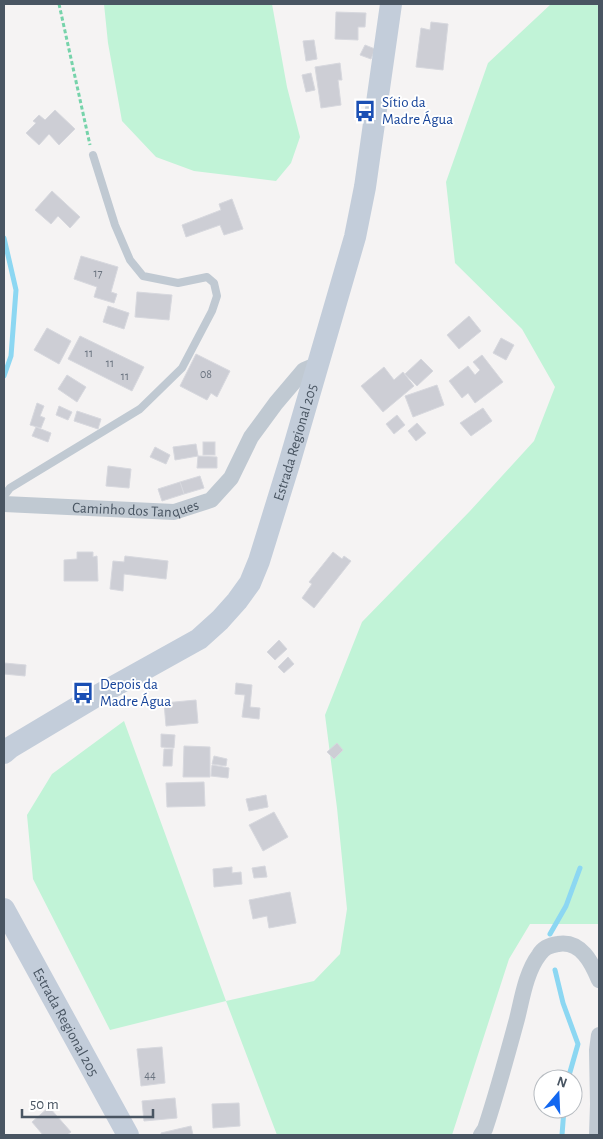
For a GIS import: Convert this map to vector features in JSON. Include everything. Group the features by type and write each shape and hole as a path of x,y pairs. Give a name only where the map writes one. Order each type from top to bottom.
{"main road":[{"name":"Estrada Regional 205","path":"4,753 85,703 198,639 238,601 250,583 259,561 355,237 364,196 391,4"},
{"name":"Estrada Regional 205","path":"4,909 128,1135"}],"street":[{"name":"Caminho dos Tanques","path":"4,504 174,512 211,500 231,478 251,437 276,403 304,370 318,364"},
{"path":"481,1135 485,1129 500,1080 527,982 538,955 548,946 554,944 562,943 576,946 591,961 599,980"},
{"path":"597,1135 597,1050 599,1035"}],"lane":[{"path":"4,496 10,488 140,409 182,368 212,311 217,296 214,283 207,277 178,283 143,276 130,260 119,234 92,155"}],"path":[{"path":"59,4 92,155"}],"green space":[{"path":"104,4 272,4 287,87 300,137 291,163 276,181 194,171 156,157 122,121 108,43"},
{"path":"551,4 599,4 599,924 530,924 509,959 452,1135 277,1135 226,1001 314,981 340,954 347,909 325,715 362,622 470,511 534,441 555,387 522,329 455,263 446,182 488,63"},
{"path":"124,721 226,1001 110,1030 33,879 27,815 52,774"}],"building":[{"path":"336,12 366,13 365,27 358,27 358,40 335,39"},
{"path":"431,22 448,24 443,70 416,67 421,28 430,30"},
{"path":"314,40 317,59 306,61 303,41"},
{"path":"365,45 375,49 371,59 360,55"},
{"path":"340,63 342,80 338,80 341,105 321,108 315,67"},
{"path":"311,73 315,90 306,92 302,75"},
{"path":"55,110 75,129 59,145 49,134 39,145 26,133 36,123 33,121 39,115 45,120"},
{"path":"52,191 80,217 70,228 58,216 51,224 35,210"},
{"path":"232,199 243,229 224,235 220,225 186,237 182,225 221,210 219,204"},
{"path":"81,256 118,267 111,292 117,294 114,303 94,297 97,287 74,279"},
{"path":"137,292 172,295 169,320 135,317"},
{"path":"108,306 129,313 124,329 103,322"},
{"path":"469,316 481,331 459,349 447,335"},
{"path":"47,328 71,341 59,364 34,350"},
{"path":"80,336 144,367 132,391 68,359"},
{"path":"501,338 514,345 506,360 493,353"},
{"path":"196,354 230,371 217,397 211,393 207,400 180,386"},
{"path":"482,355 503,382 475,403 468,393 462,398 449,381 468,366 475,375 480,370 473,362"},
{"path":"421,359 433,371 417,386 405,374"},
{"path":"384,367 394,380 403,372 414,386 383,412 361,386"},
{"path":"67,375 86,387 77,402 58,389"},
{"path":"437,385 444,405 413,417 405,396"},
{"path":"37,403 44,406 40,416 45,418 41,428 30,425"},
{"path":"59,406 72,412 68,420 56,415"},
{"path":"483,408 492,421 471,436 460,423"},
{"path":"77,411 101,419 98,429 74,421"},
{"path":"397,415 405,425 394,434 386,424"},
{"path":"417,423 426,433 416,441 408,431"},
{"path":"36,427 51,433 48,442 32,436"},
{"path":"203,442 215,442 215,455 203,455"},
{"path":"196,444 198,456 175,460 173,447"},
{"path":"155,447 170,455 166,464 150,457"},
{"path":"198,456 217,457 217,468 197,468"},
{"path":"108,466 131,469 129,488 106,486"},
{"path":"200,476 204,488 184,494 180,482"},
{"path":"180,482 184,494 162,501 158,489"},
{"path":"77,552 93,552 93,557 97,556 98,581 64,581 64,560 77,559"},
{"path":"333,552 342,559 344,556 351,561 314,608 302,598 312,584 309,582"},
{"path":"125,556 168,561 166,579 124,574 123,591 110,589 113,561 124,562"},
{"path":"279,640 287,649 275,660 267,652"},
{"path":"288,657 294,664 284,673 278,667"},
{"path":"4,663 26,665 25,676 4,674"},
{"path":"236,683 252,685 250,707 260,708 259,719 242,717 245,695 235,694"},
{"path":"196,700 198,723 166,726 164,703"},
{"path":"161,734 175,735 174,748 161,747"},
{"path":"337,743 343,750 334,759 327,752"},
{"path":"184,746 210,747 210,777 183,777"},
{"path":"164,749 173,749 172,766 163,766"},
{"path":"214,756 227,759 226,766 212,764"},
{"path":"212,765 229,768 228,778 211,776"},
{"path":"204,782 205,806 167,807 166,783"},
{"path":"266,795 268,807 249,811 246,799"},
{"path":"274,812 288,837 263,851 249,825"},
{"path":"265,866 267,877 254,878 252,868"},
{"path":"232,867 232,873 241,872 242,884 214,887 213,869"},
{"path":"290,892 296,923 269,928 267,916 253,919 249,900"},
{"path":"162,1047 165,1083 141,1086 137,1049"},
{"path":"175,1098 177,1118 144,1121 142,1101"},
{"path":"239,1103 240,1126 213,1128 212,1104"},
{"path":"49,1107 71,1132 67,1135 43,1135 32,1122"},
{"path":"191,1126 193,1135 161,1135 161,1133"}],"waterway":[{"path":"4,238 16,290 11,356 4,376"},
{"path":"550,934 566,906 580,868"},
{"path":"555,970 563,1003 578,1044 571,1069"},
{"path":"562,1135 563,1119"}],"place":[{"name":"Sítio da Madre Água","path":"365,111"},
{"name":"Depois da Madre Água","path":"83,693"}]}
